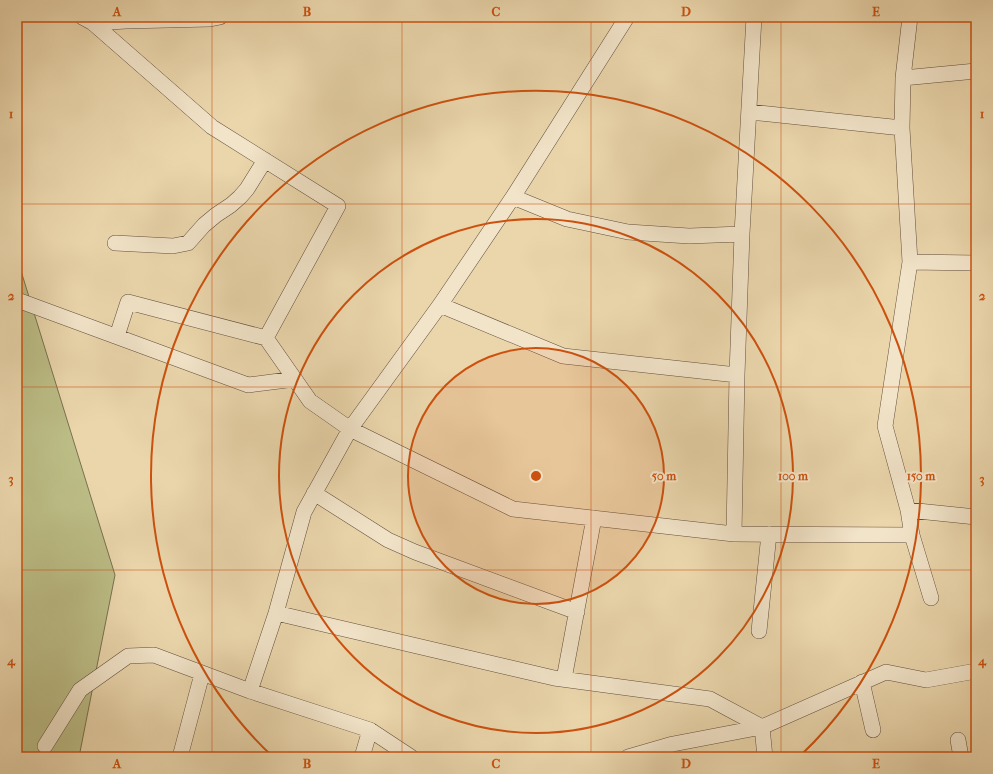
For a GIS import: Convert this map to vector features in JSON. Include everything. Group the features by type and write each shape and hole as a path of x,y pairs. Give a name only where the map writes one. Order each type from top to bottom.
{"street":[{"path":"88,20 210,19 220,17"},
{"path":"250,691 276,613 304,512 314,493 350,429 440,305 513,197 626,17"},
{"path":"734,534 737,375 742,234 750,112 754,17"},
{"path":"910,17 903,78 902,128 910,262 885,426 908,510 912,535 931,598"},
{"path":"88,20 212,128 338,206 266,338"},
{"path":"903,78 976,71"},
{"path":"750,112 902,128"},
{"path":"115,243 173,246 188,244 204,225 231,205 247,189 265,160"},
{"path":"513,197 567,219 628,232 690,236 742,234"},
{"path":"910,262 976,264"},
{"path":"20,301 248,385 295,379"},
{"path":"118,336 128,302 266,338 310,402 350,429 513,509 734,534 912,535"},
{"path":"440,305 563,356 737,375"},
{"path":"314,493 388,540 415,552 577,612"},
{"path":"908,510 976,517"},
{"path":"564,679 594,518"},
{"path":"759,631 769,534"},
{"path":"276,613 564,679 710,699 762,727"},
{"path":"45,746 80,690 128,656 154,655 250,691 370,730 411,757"},
{"path":"628,757 673,744 762,727 886,672 926,680 976,671"},
{"path":"180,757 202,674"},
{"path":"862,682 873,730"},
{"path":"762,727 765,757"},
{"path":"362,757 370,730"},
{"path":"958,740 961,757"}],"green space":[{"path":"17,258 115,575 79,757 17,757"}]}
